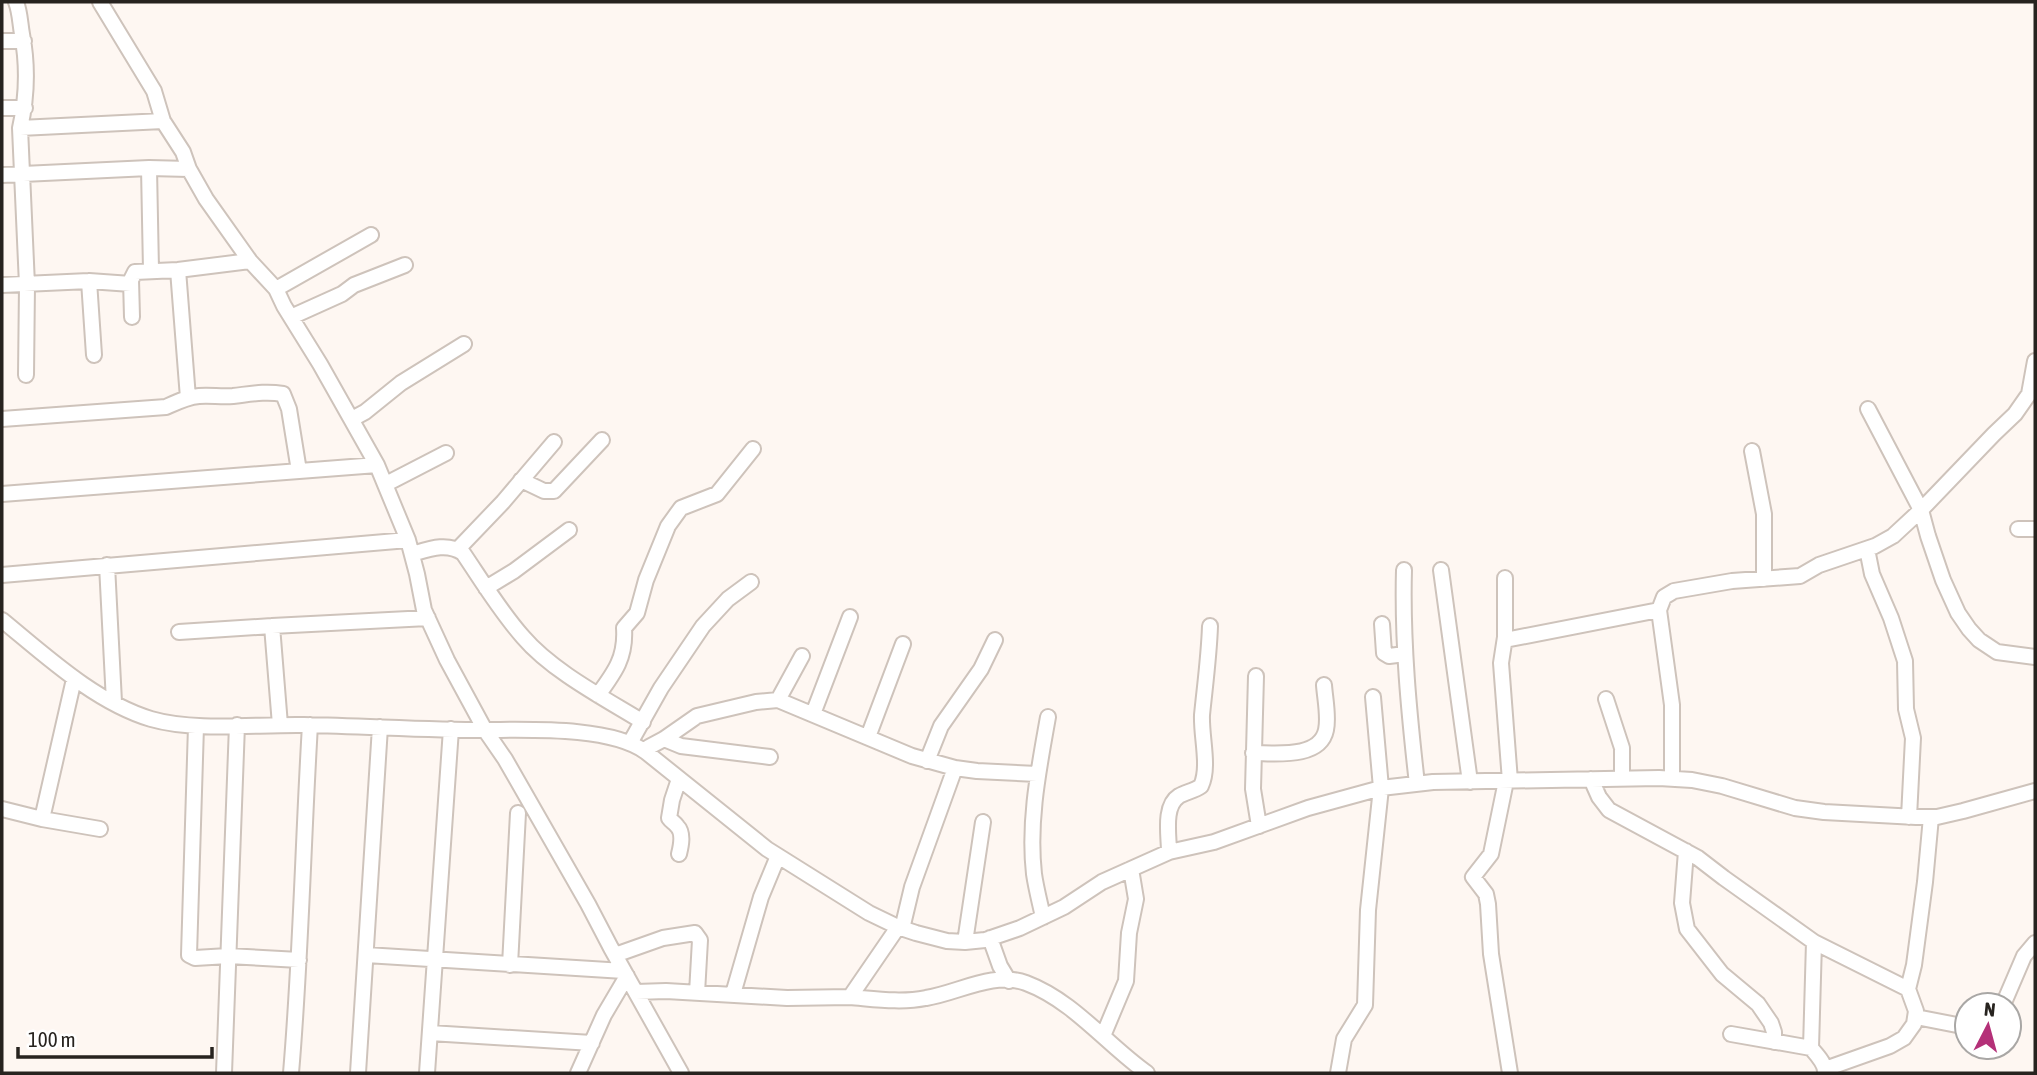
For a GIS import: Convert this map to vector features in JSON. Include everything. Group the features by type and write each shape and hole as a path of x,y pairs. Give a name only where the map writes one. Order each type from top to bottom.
{"street":[{"path":"16,2 24,41 27,78 25,108 20,128 27,285 26,375"},
{"path":"100,2 154,91 163,121 183,152 206,199 250,261 276,289 377,465 410,547 424,610 447,660 485,730 525,792 589,904 681,1073"},
{"path":"2,41 24,41"},
{"path":"2,108 25,108"},
{"path":"20,128 163,121"},
{"path":"149,168 151,270"},
{"path":"2,174 189,169"},
{"path":"276,289 372,235"},
{"path":"132,317 131,284 135,272 178,270 250,261"},
{"path":"291,317 354,285 405,265"},
{"path":"178,270 188,398"},
{"path":"2,285 89,281 131,284"},
{"path":"89,281 94,355"},
{"path":"352,419 401,383 464,344"},
{"path":"1671,779 1672,705 1658,610 1664,597 1674,591 1732,581 1800,576 1819,565 1867,549 1893,536 2032,395 2035,361"},
{"path":"2,419 166,407 200,396 265,392 283,394 289,409 299,471"},
{"path":"1868,409 1921,510 1943,580 1958,613 1979,640 1997,652 2035,657"},
{"path":"521,480 544,491 554,491 602,440"},
{"path":"458,549 554,442"},
{"path":"598,695 619,665 620,652 625,644 624,628 637,613 646,580 668,526 681,508 717,494 753,449"},
{"path":"1752,452 1764,514 1764,579"},
{"path":"386,484 446,453"},
{"path":"2,494 377,465"},
{"path":"2018,529 2035,529"},
{"path":"486,588 514,571 569,530"},
{"path":"2,575 107,565 410,547 458,549 523,638 540,654 598,695 643,722"},
{"path":"1867,549 1872,574 1891,618 1905,661 1906,709 1913,738 1909,817"},
{"path":"107,565 114,702"},
{"path":"1404,570 1403,626 1417,784"},
{"path":"1441,570 1470,782"},
{"path":"1505,578 1502,680 1508,781 1491,854 1473,877 1486,894 1488,904 1491,954 1510,1073"},
{"path":"630,743 660,688 704,626 728,599 751,582"},
{"path":"1505,640 1658,610"},
{"path":"813,714 850,617"},
{"path":"179,632 428,618"},
{"path":"2,620 74,679 114,702 152,719 196,726 310,725 550,730 630,743 646,752 778,856 869,913 900,928 934,938 965,942 1020,929 1064,907 1102,882 1169,852 1214,842 1308,807 1381,788 1417,784 1622,777 1692,780 1795,808 1909,817 1931,817 1963,811 2035,791"},
{"path":"1382,624 1384,653 1390,656 1405,654"},
{"path":"272,626 279,725"},
{"path":"1169,852 1168,824 1174,801 1201,786 1205,776 1202,715 1209,661 1210,626"},
{"path":"927,761 941,726 981,669 995,640"},
{"path":"868,737 904,644"},
{"path":"778,700 802,656"},
{"path":"1256,676 1253,789 1259,826"},
{"path":"42,819 74,679"},
{"path":"1253,753 1292,752 1314,748 1326,729 1324,685"},
{"path":"1338,1073 1344,1039 1365,1005 1368,910 1381,788 1373,697"},
{"path":"1606,699 1622,748 1622,777"},
{"path":"646,752 649,747 697,716 756,702 778,700 912,757 977,771 1037,774"},
{"path":"1042,917 1034,875 1033,850 1037,774 1048,717"},
{"path":"224,1073 237,725"},
{"path":"291,1073 310,725"},
{"path":"196,726 189,953 195,958 228,956 299,960"},
{"path":"358,1073 380,727"},
{"path":"427,1073 451,729"},
{"path":"664,739 681,746 771,757"},
{"path":"850,997 900,928 955,768"},
{"path":"680,779 669,818 681,832 680,854"},
{"path":"1591,779 1599,797 1609,810 1686,850 1814,942 1909,989"},
{"path":"2,809 100,829"},
{"path":"510,965 518,813"},
{"path":"1814,942 1811,1048 1825,1071 1897,1042 1911,1031 1916,1017 1909,989 1925,882 1931,817"},
{"path":"965,942 983,822"},
{"path":"1686,850 1682,903 1686,929 1722,974 1758,1004 1771,1023 1774,1042"},
{"path":"733,994 761,897 778,856"},
{"path":"1103,1037 1126,981 1129,933 1136,899 1131,869"},
{"path":"615,955 649,942 695,933 700,940 697,993"},
{"path":"989,938 1009,981"},
{"path":"2009,991 2024,956 2035,943"},
{"path":"366,955 625,973"},
{"path":"578,1073 625,973"},
{"path":"636,992 911,1000 977,984 1023,982 1057,1000 1090,1024 1147,1073"},
{"path":"1916,1017 1953,1024"},
{"path":"430,1034 592,1043"},
{"path":"1731,1034 1811,1048"}]}
